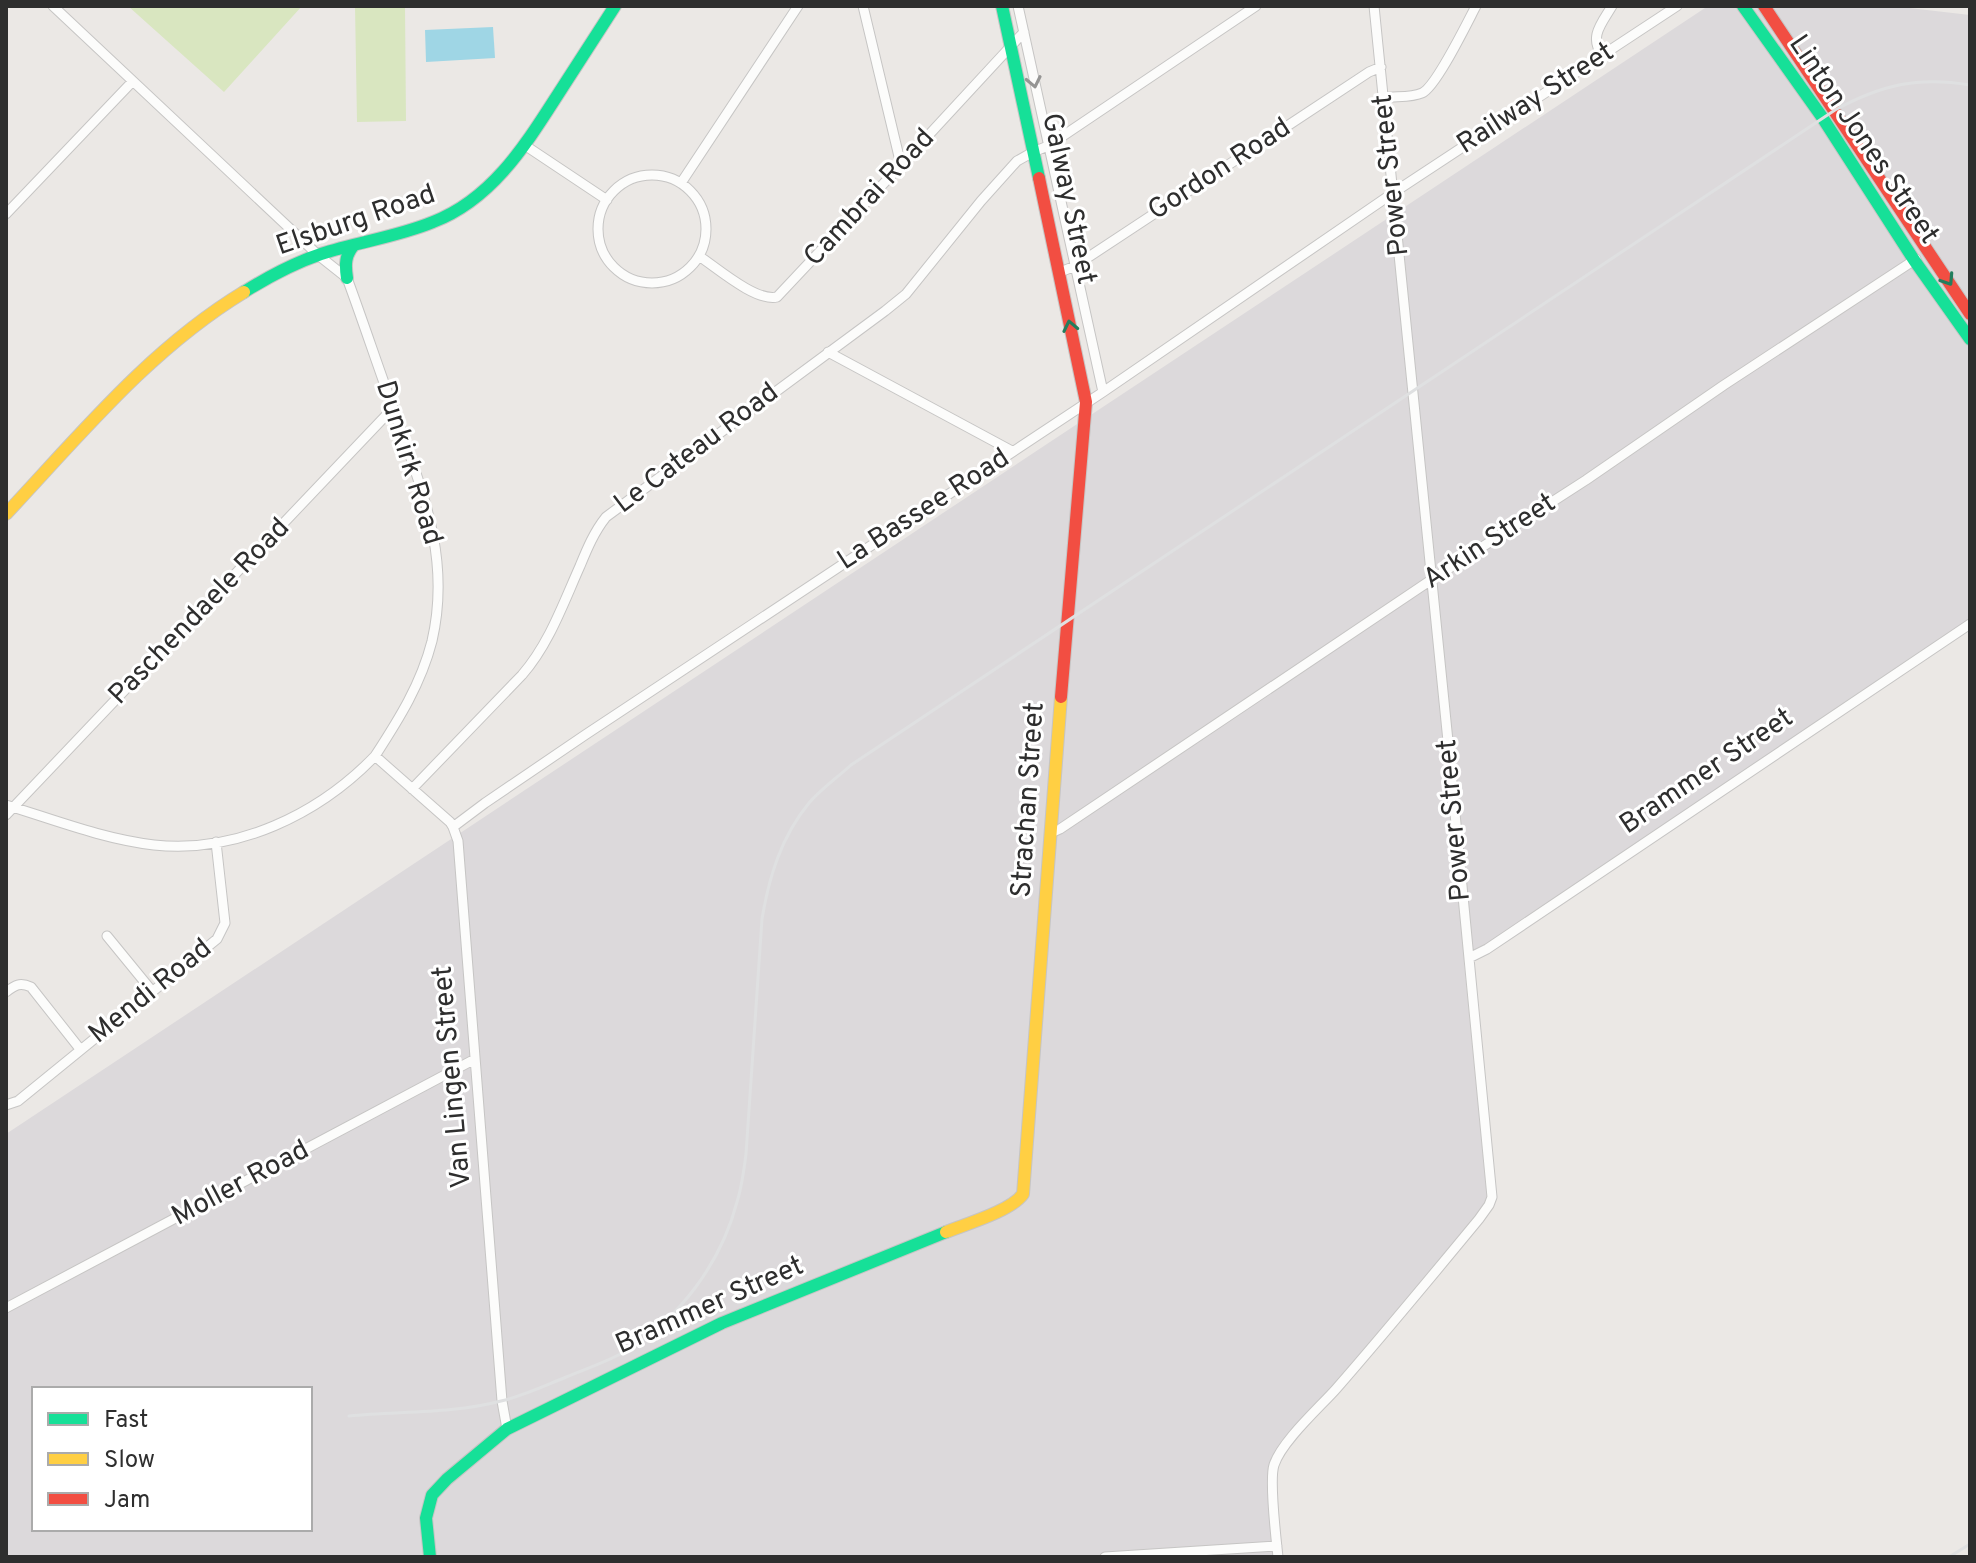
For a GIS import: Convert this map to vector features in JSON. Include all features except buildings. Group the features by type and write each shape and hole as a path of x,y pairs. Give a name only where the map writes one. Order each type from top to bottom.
{"street":[{"path":"53,6 318,255 347,278"},
{"path":"681,183 798,6"},
{"path":"863,6 901,165"},
{"name":"Galway Street","path":"1002,6 1086,402"},
{"name":"Galway Street","path":"1018,6 1103,392"},
{"name":"Le Cateau Road","path":"412,789 537,657 594,534 606,517 906,294 1017,161 1048,146 1256,6"},
{"name":"Power Street","path":"1277,1552 1273,1480 1276,1461 1286,1445 1357,1365 1489,1205 1492,1188 1374,6"},
{"path":"1384,98 1425,92 1476,6"},
{"path":"1603,56 1596,38 1612,6"},
{"name":"Railway Street","path":"1393,193 1677,6"},
{"name":"Linton Jones Street","path":"1743,6 1833,133 1914,260 1970,339"},
{"name":"Linton Jones Street","path":"1764,6 1970,314"},
{"name":"Elsburg Road","path":"6,514 172,344 231,300 268,278 318,255 425,224 467,206 492,185 526,146 609,7"},
{"name":"Cambrai Road","path":"699,256 758,295 771,299 777,297 1024,32"},
{"name":"Gordon Road","path":"1058,273 1075,266 1381,67"},
{"path":"6,214 132,82"},
{"path":"526,146 607,200"},
{"path":"643,175 663,176 681,183 696,197 704,216 705,236 699,256 683,273 661,282 649,283 627,277 609,262 599,240 599,216 607,200 616,188 643,175"},
{"name":"La Bassee Road","path":"453,827 522,777 1103,392 1393,193"},
{"path":"347,278 345,258 354,245"},
{"name":"Arkin Street","path":"1051,833 1929,251"},
{"name":"Dunkirk Road","path":"10,806 124,840 163,846 216,842 248,835 306,811 334,793 375,756 420,678 431,643 438,600 438,568 426,503 347,278"},
{"path":"828,352 1012,451"},
{"name":"Strachan Street","path":"1019,1200 1025,1184 1086,402"},
{"name":"Paschendaele Road","path":"6,815 10,806 393,408"},
{"name":"Brammer Street","path":"1469,958 1487,949 1970,624"},
{"path":"375,756 453,827"},
{"name":"Van Lingen Street","path":"453,827 460,849 502,1401 507,1429"},
{"name":"Mendi Road","path":"6,1105 18,1101 212,944 223,930 224,918 216,842"},
{"path":"107,936 152,991"},
{"path":"6,992 15,984 31,987 80,1049"},
{"name":"Moller Road","path":"6,1308 475,1059"},
{"name":"Brammer Street","path":"430,1557 426,1518 429,1502 439,1488 507,1429 722,1323 987,1216 1019,1200"},
{"path":"1105,1557 1277,1552"}],"shaded area":[{"path":"1708,6 1892,6 1970,15 1970,621 1464,962 1488,1207 1274,1467 1280,1557 6,1557 6,1134"}],"green space":[{"path":"128,6 302,6 224,92"},
{"path":"355,6 405,6 406,121 357,122"}],"water":[{"path":"493,27 495,58 426,62 425,30"}],"railway":[{"path":"349,1416 464,1408 525,1394 626,1351 664,1322 696,1287 730,1225 742,1184 762,919 768,888 784,844 799,816 851,765 1835,110 1868,94 1900,85 1917,82 1970,85"},
{"path":"1949,1557 1970,1544"}],"traffic: fast":[{"path":"244,292 311,258 419,227 472,201 517,154 615,6"},
{"path":"1002,6 1039,178"},
{"path":"1743,6 1822,117 1914,260 1970,339"},
{"path":"347,278 346,260 354,245"},
{"path":"430,1557 426,1518 432,1495 507,1429 722,1323 946,1232"}],"traffic: slow":[{"path":"6,514 147,366 244,292"},
{"path":"946,1232 999,1211 1023,1194 1061,697"}],"traffic: jam":[{"path":"1764,6 1970,314"},
{"path":"1039,178 1086,402 1061,697"}]}
